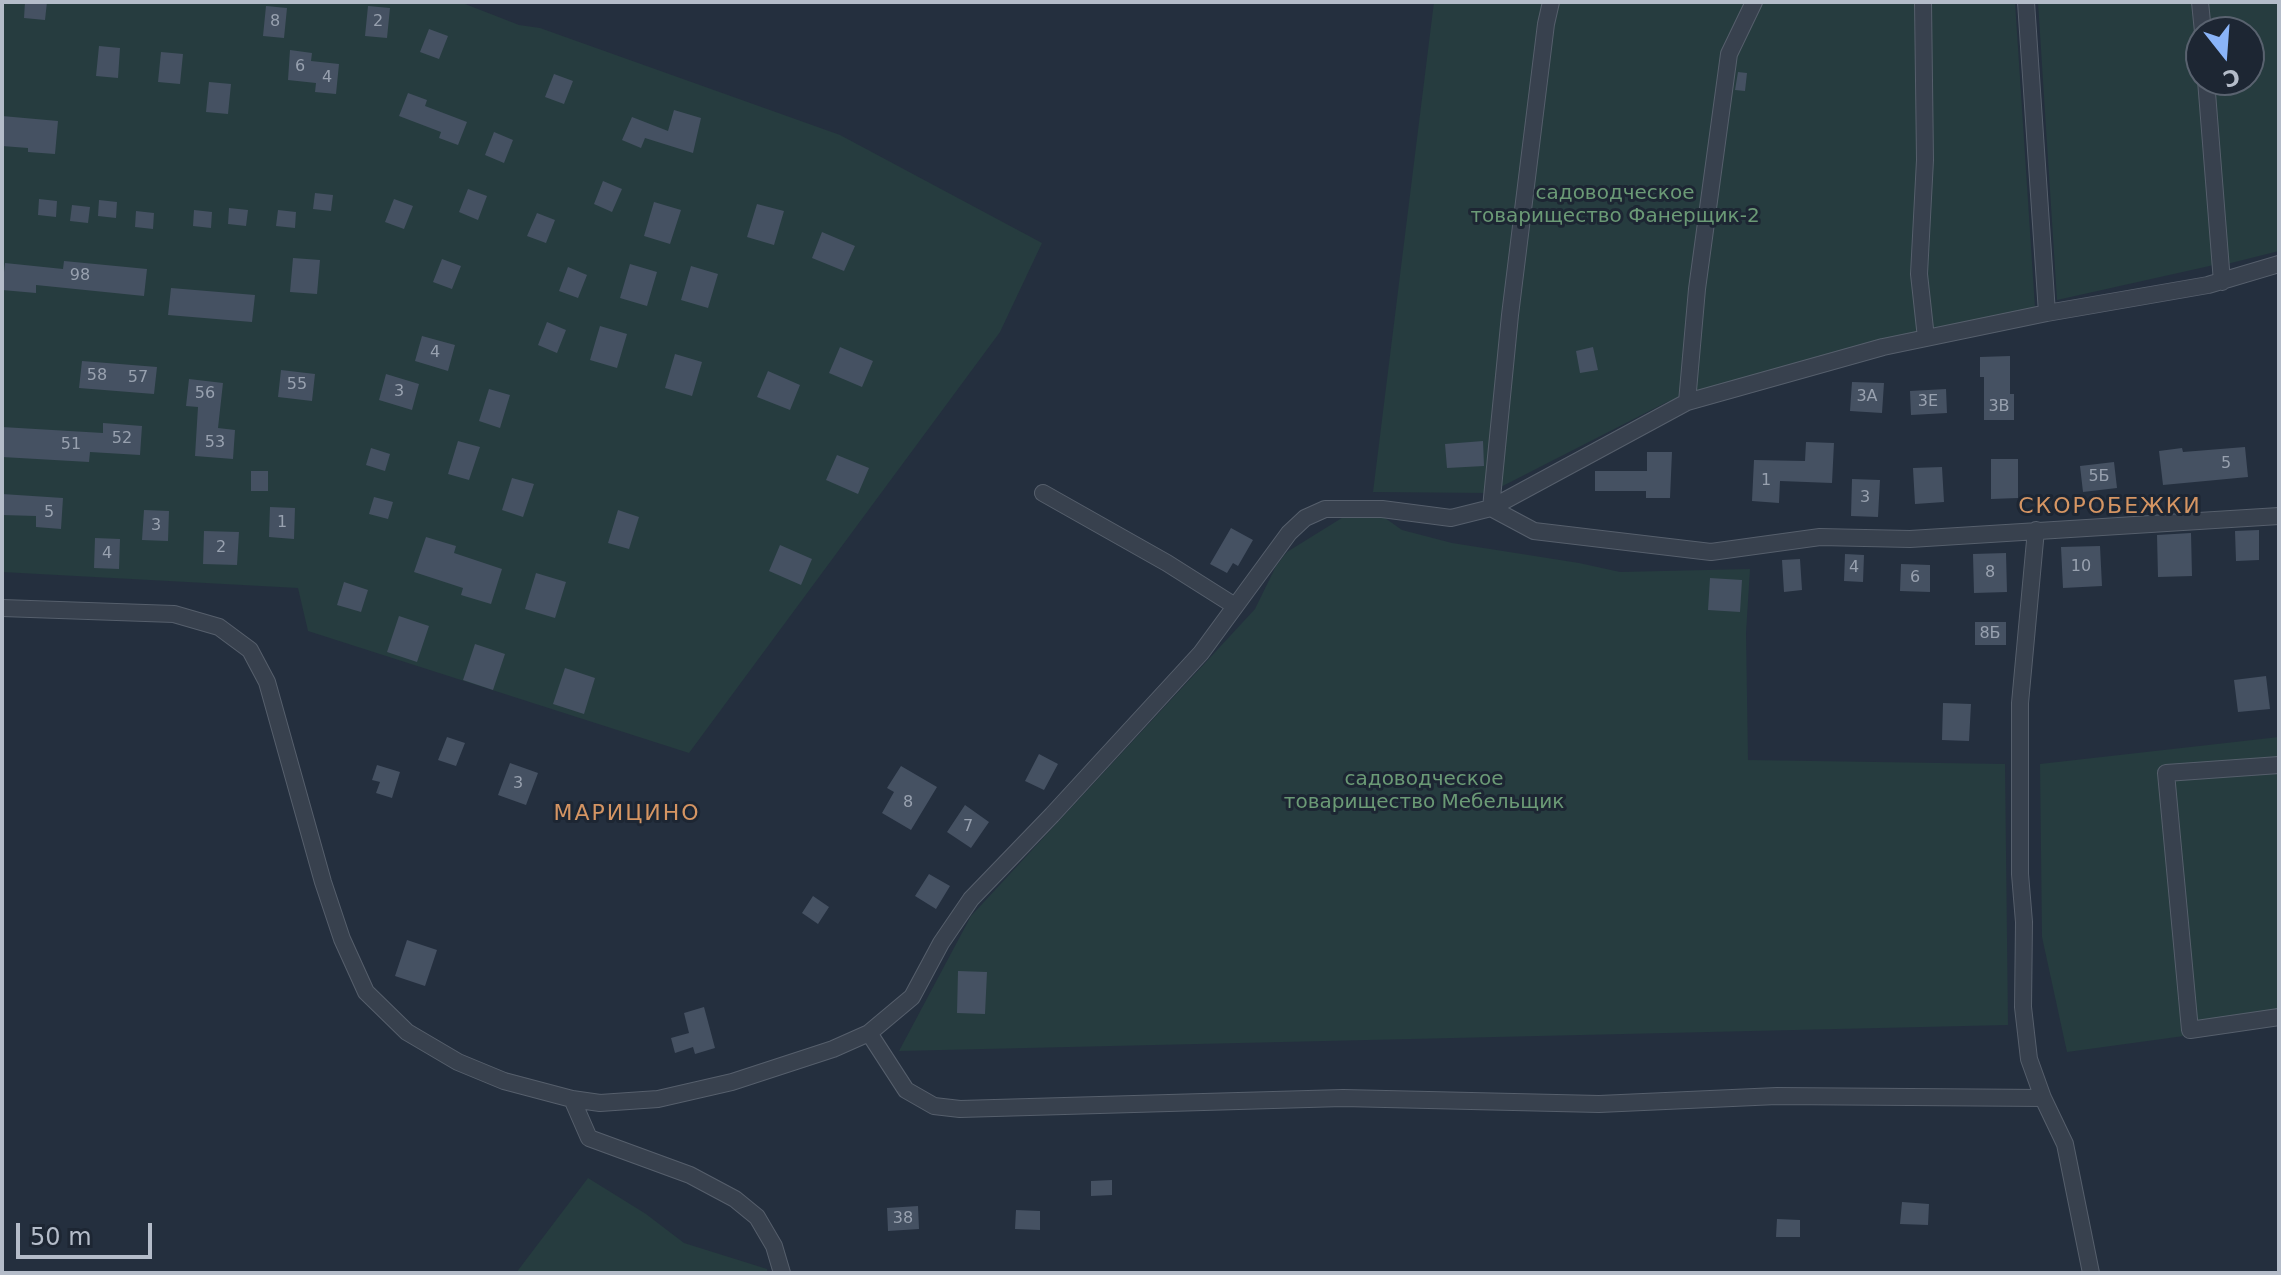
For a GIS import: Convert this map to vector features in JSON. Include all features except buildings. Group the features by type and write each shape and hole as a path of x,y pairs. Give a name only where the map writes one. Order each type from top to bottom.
{"street":[{"path":"1491,508 1510,315 1551,2"},
{"path":"1687,402 1697,289 1729,54 1754,2"},
{"path":"1923,2 1925,160 1919,274 1926,338"},
{"path":"2026,2 2047,313"},
{"path":"2207,96 2222,282"},
{"path":"2,608 174,614 219,627 250,650 267,682 333,911 366,992 407,1032 458,1062 504,1081 600,1103 658,1099 695,1093 833,1049 869,1033 912,997 941,943 971,899 1201,653 1289,533 1305,518 1325,509 1382,509 1451,518 1491,508 1687,402 1883,347 2047,313 2222,282 2279,264"},
{"path":"1043,493 1167,563 1235,606"},
{"path":"1491,508 1534,531 1711,552 1820,537 1910,539 2279,516"},
{"path":"2036,530 2020,703 2023,1007 2029,1059 2065,1144 2091,1273"},
{"path":"2279,765 2166,773 2190,1030 2279,1017"},
{"path":"869,1033 906,1090 934,1106 960,1109 1343,1098 1599,1104 1777,1096 2043,1098"},
{"path":"572,1099 589,1138 690,1175 735,1199 757,1217 774,1246 782,1273"}],"green space":[{"path":"2,2 460,2 840,135 1042,243 1000,332 689,753 308,631 298,588 2,572"},
{"name":"садоводческое товарищество Фанерщик-2","path":"1434,2 2015,2 2035,308 1667,402 1489,493 1373,492"},
{"path":"2038,2 2193,2 2194,16 2185,16 2185,96 2201,96 2214,265 2057,300"},
{"path":"2205,2 2279,2 2279,251 2227,264 2213,96 2265,96 2265,16 2206,16"},
{"name":"садоводческое товарищество Мебельщик","path":"1345,516 1385,518 1402,530 1452,543 1620,572 1750,569 1746,633 1748,760 2005,764 2008,1025 899,1051 971,916 1255,609 1276,566 1287,552"},
{"path":"2279,737 2279,1023 2067,1052 2042,937 2040,764"},
{"path":"588,1178 646,1214 684,1243 767,1269 767,1273 516,1273"}],"district":[{"name":"СКОРОБЕЖКИ","path":"2110,507"},
{"name":"МАРИЦИНО","path":"627,814"}]}
